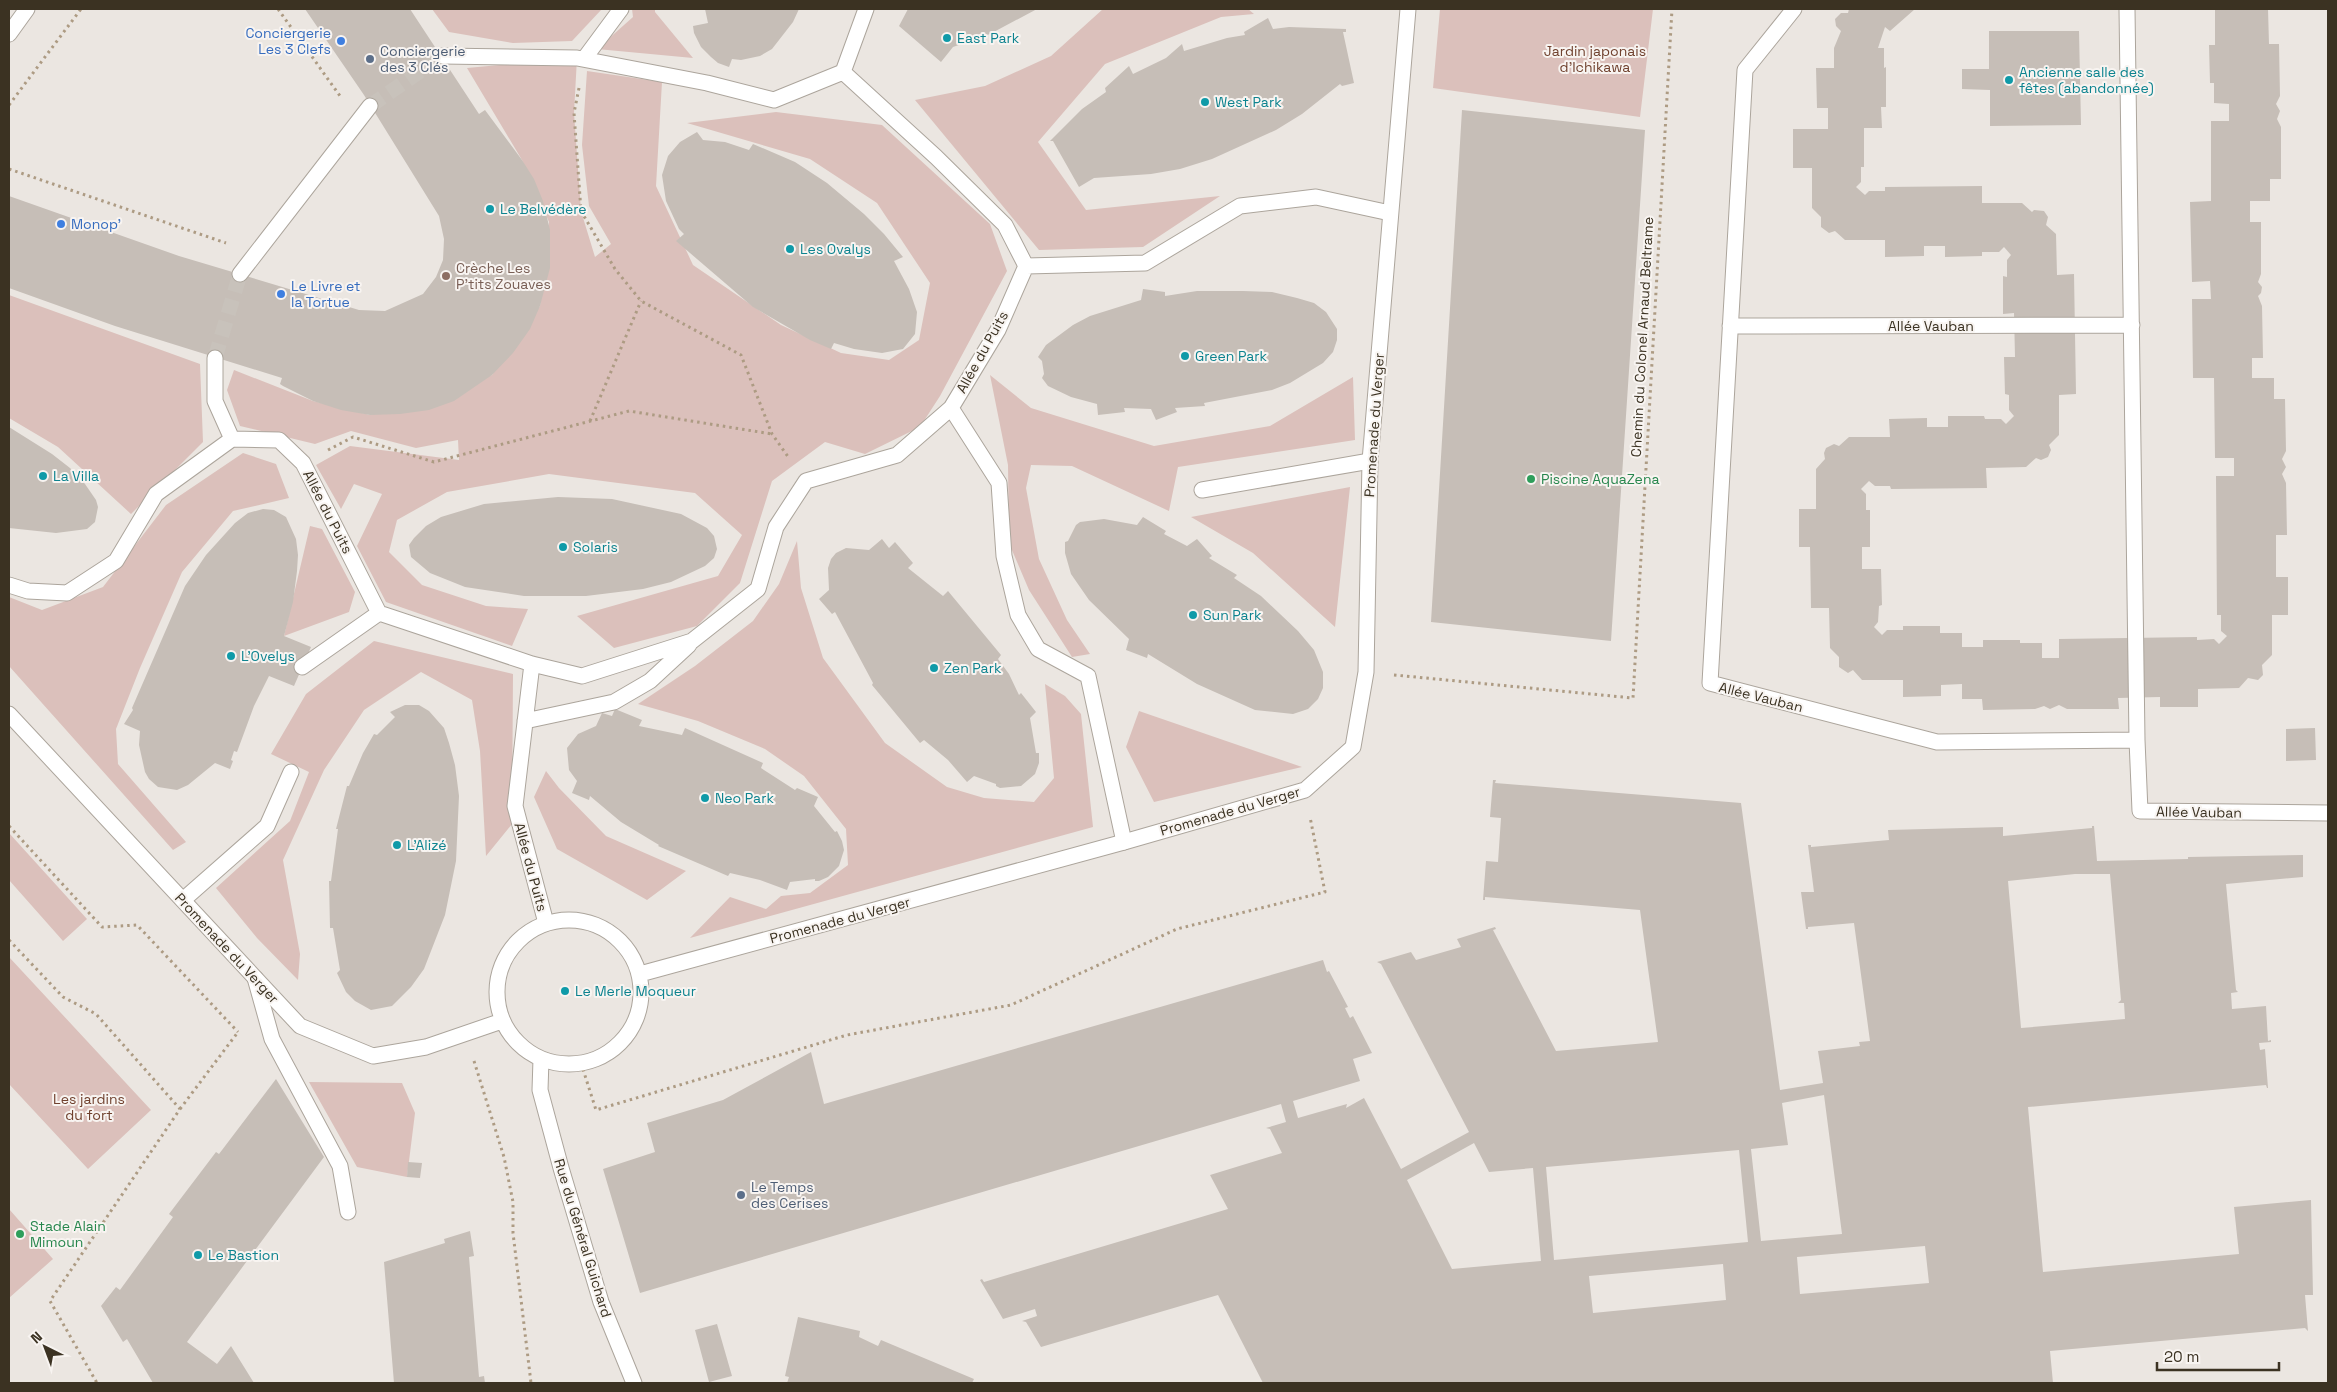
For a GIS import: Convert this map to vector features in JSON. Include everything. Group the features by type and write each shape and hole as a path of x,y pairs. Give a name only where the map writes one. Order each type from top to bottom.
{"street":[{"path":"9,34 27,9"},
{"path":"584,59 621,9"},
{"path":"442,56 584,59 707,83 774,100 843,72 866,9"},
{"name":"Promenade du Verger","path":"640,974 1124,842 1305,790 1352,747 1366,672 1370,461 1408,9"},
{"name":"Allée Vauban","path":"1794,9 1745,70 1710,683 1937,742 2138,740"},
{"path":"2127,9 2132,325"},
{"path":"843,72 936,157 1005,225 1026,266 1145,263 1240,206 1316,197 1390,213"},
{"path":"240,274 370,106"},
{"name":"Allée du Puits","path":"806,481 897,456 951,408 998,330 1026,266"},
{"name":"Allée Vauban","path":"1730,326 2132,325 2140,811 2328,813"},
{"path":"9,585 28,590 67,593 116,561 156,494 232,439 215,401 215,358"},
{"path":"951,408 999,483 1004,556 1018,615 1038,649 1088,676 1124,842"},
{"name":"Allée du Puits","path":"232,439 278,440 303,463 379,613"},
{"path":"1202,490 1370,461"},
{"path":"525,721 614,702 650,680 692,641 758,589 776,527 806,481"},
{"path":"302,668 379,613 532,664 582,676 692,641"},
{"name":"Allée du Puits","path":"532,664 515,806 546,923"},
{"name":"Promenade du Verger","path":"9,714 300,1026 373,1056 426,1047 502,1021"},
{"path":"183,900 267,826 291,772"},
{"path":"566,920 585,921 604,928 620,940 632,955 640,974 642,994 629,1032 616,1047 600,1058 581,1063 560,1064 541,1059 518,1044 502,1021 497,1001 497,982 502,962 513,946 528,932 546,923 566,920"},
{"path":"255,978 272,1039 340,1166 348,1212"},
{"name":"Rue du Général Guichard","path":"541,1059 540,1090 601,1302 634,1383"}],"path":[{"path":"9,105 82,9"},
{"path":"278,9 358,122"},
{"name":"Chemin du Colonel Arnaud Beltrame","path":"1366,672 1632,698 1672,9"},
{"path":"584,59 574,113 581,211 615,269 641,301 741,355 772,434 806,481"},
{"path":"9,169 257,253"},
{"path":"590,422 641,301"},
{"path":"303,463 353,437 434,462 629,411 772,434"},
{"path":"581,1063 596,1110 847,1035 1011,1005 1177,930 1325,892 1305,790"},
{"path":"9,826 102,927 137,925 238,1032 180,1109 50,1301 97,1383"},
{"path":"9,940 63,997 96,1014 180,1109"},
{"path":"465,1034 504,1157 514,1202 514,1232 531,1383"}],"green space":[{"path":"432,9 602,9 572,41 513,43 449,32"},
{"path":"632,9 655,9 655,12 693,58 597,49 633,17"},
{"path":"1103,9 1248,9 1254,14 1221,17 1105,64 1038,142 1086,210 1220,196 1143,247 1039,250 915,100 985,86 1051,56"},
{"name":"Jardin japonais d'Ichikawa","path":"1440,9 1653,9 1640,117 1433,88"},
{"path":"577,58 574,113 581,211 595,257 611,244 589,206 582,145 587,71 662,82 656,186 693,265 781,325 841,353 889,360 919,340 930,283 877,203 810,159 687,123 776,112 882,125 990,224 1007,271 940,396 920,427 865,454 825,442 772,481 740,583 697,626 614,648 577,616 718,576 742,535 695,493 549,474 447,492 397,520 389,552 422,585 486,606 528,609 512,646 386,602 357,546 382,494 354,484 341,509 316,465 350,446 459,460 458,440 416,448 351,431 315,444 240,426 227,390 234,370 313,401 370,415 492,375 540,306 549,222 522,160 467,68"},
{"path":"9,295 200,364 203,442 131,514 58,447 9,418"},
{"path":"990,375 1031,408 1154,446 1270,426 1353,377 1355,440 1178,467 1169,511 1072,466 1031,465 1026,488 1039,559 1067,620 1090,654 1072,657 1029,590 1009,543 1008,465"},
{"path":"243,453 276,464 289,498 233,511 182,572 140,668 116,729 118,764 186,842 173,850 9,666 9,597 42,610 103,587 166,505"},
{"path":"1350,487 1335,627 1253,553 1191,517"},
{"path":"310,526 322,529 355,592 349,612 284,636"},
{"path":"797,541 801,588 823,658 885,743 947,787 984,798 1034,802 1054,778 1045,684 1065,696 1081,714 1093,827 690,938 730,897 766,909 781,896 810,893 848,865 846,829 804,776 765,749 698,721 638,704 695,666 753,621 779,584"},
{"path":"374,641 513,674 512,824 486,856 480,751 472,700 421,672 364,710 324,770 283,860 300,954 298,980 257,938 216,888 290,821 309,772 271,754 306,694"},
{"path":"1139,711 1302,767 1154,802 1126,747"},
{"path":"546,771 559,788 606,836 686,871 647,900 557,849 534,797"},
{"path":"9,833 87,919 63,941 9,880"},
{"name":"Les jardins du fort","path":"9,957 151,1110 88,1169 9,1084"},
{"path":"309,1082 402,1083 415,1113 407,1177 357,1167"},
{"name":"Stade Alain Mimoun","path":"9,1209 53,1259 9,1298"}],"building":[{"name":"Le Belvédère","path":"305,9 410,9 479,114 485,110 522,160 534,179 543,201 550,230 550,268 540,306 530,329 513,353 492,375 454,401 429,410 400,414 370,415 341,410 313,401 283,386 280,384 282,378 115,326 9,288 9,196 179,256 359,310 385,311 423,294 436,277 443,260 444,239 439,216 364,95"},
{"path":"705,9 799,9 793,22 772,49 760,56 741,60 732,59 729,67 718,63 711,57 701,47 694,33 693,26 708,23"},
{"name":"East Park","path":"908,9 1037,9 990,34 953,47 941,62 899,26"},
{"path":"1849,9 1915,9 1890,31 1885,27 1878,48 1884,48 1886,107 1881,107 1882,128 1864,128 1864,167 1861,167 1861,182 1856,187 1865,195 1869,191 1885,191 1885,187 1982,186 1982,203 2022,203 2032,212 2034,210 2044,211 2048,217 2046,225 2056,234 2057,275 2074,274 2076,394 2059,395 2059,435 2049,445 2051,450 2048,457 2041,460 2036,458 2026,467 1986,468 1987,488 1891,489 1890,486 1875,486 1869,481 1861,489 1866,494 1866,510 1870,510 1870,547 1862,547 1862,569 1881,569 1882,605 1879,606 1878,622 1874,627 1882,635 1887,630 1903,630 1903,626 1940,626 1940,633 1962,633 1962,647 1983,647 1983,640 2020,640 2020,643 2042,643 2042,658 2059,658 2059,639 2197,637 2197,640 2214,639 2219,644 2227,636 2221,631 2221,615 2217,615 2216,476 2234,476 2234,458 2215,458 2214,378 2193,378 2192,299 2211,299 2210,281 2192,282 2190,202 2211,201 2211,121 2229,121 2229,104 2214,103 2214,83 2210,83 2209,45 2215,45 2215,9 2268,9 2269,44 2279,44 2280,96 2276,104 2280,111 2277,119 2281,127 2281,179 2270,179 2270,201 2250,201 2250,222 2261,222 2261,274 2258,282 2262,287 2261,293 2258,296 2262,306 2263,358 2252,358 2252,378 2274,378 2274,399 2285,399 2286,451 2282,459 2286,467 2282,474 2286,483 2287,535 2276,535 2276,577 2288,577 2288,615 2272,615 2272,655 2262,665 2263,675 2258,680 2248,678 2239,688 2198,689 2198,707 2160,707 2160,697 2118,698 2119,709 2067,709 2059,705 2050,709 2044,706 2035,709 1983,710 1982,699 1962,699 1962,684 1941,685 1941,696 1903,697 1903,680 1862,680 1853,670 1848,673 1839,667 1839,657 1830,648 1829,608 1811,608 1810,547 1799,547 1799,509 1816,509 1816,469 1825,459 1824,453 1826,448 1834,444 1839,446 1849,437 1890,437 1889,419 1927,418 1927,427 1948,427 1948,416 1984,416 1985,419 2001,419 2006,424 2014,416 2009,410 2009,395 2005,394 2004,357 2015,357 2014,313 2003,314 2003,276 2007,277 2007,260 2011,255 2004,247 1999,252 1982,252 1982,256 1945,257 1945,246 1924,246 1924,256 1885,257 1885,240 1845,240 1835,231 1829,233 1821,227 1821,217 1812,208 1812,168 1793,168 1793,129 1828,129 1828,108 1817,108 1816,68 1834,68 1834,48 1841,31 1836,26 1835,19 1841,13 1848,13"},
{"name":"West Park","path":"1268,18 1273,29 1289,27 1346,29 1346,32 1343,32 1354,83 1342,86 1340,84 1302,114 1276,130 1212,159 1180,169 1151,174 1094,178 1079,187 1053,141 1050,141 1082,109 1106,92 1105,88 1129,66 1133,74 1166,58 1182,44 1184,51 1227,38 1245,35 1244,32"},
{"name":"Ancienne salle des fêtes (abandonnée)","path":"1989,31 2079,31 2081,125 1990,126 1990,90 1962,89 1962,69 1989,69"},
{"name":"Piscine AquaZena","path":"1462,110 1645,130 1611,641 1431,622"},
{"name":"Les Ovalys","path":"697,132 703,140 725,142 749,150 753,144 795,162 827,183 864,214 884,234 903,257 894,261 909,289 917,312 915,334 903,349 882,353 854,349 834,343 831,349 810,340 753,307 676,241 684,234 679,229 666,201 662,175 668,156 680,142"},
{"name":"Green Park","path":"1143,289 1165,292 1165,296 1197,291 1243,291 1272,292 1297,298 1314,303 1326,312 1337,329 1337,340 1333,352 1323,363 1290,383 1272,390 1204,403 1205,406 1175,408 1177,412 1156,420 1151,409 1124,408 1125,412 1098,415 1097,404 1071,397 1048,386 1042,378 1044,374 1042,361 1038,357 1046,345 1073,325 1090,316 1141,300"},
{"name":"La Villa","path":"9,427 52,454 70,468 85,484 96,500 98,507 95,522 87,529 56,533 9,528"},
{"name":"Solaris","path":"558,497 612,499 681,514 707,528 714,536 717,549 714,558 705,566 671,582 643,589 586,596 524,596 465,587 430,573 411,557 409,545 414,538 426,526 441,517 484,504"},
{"name":"L'Ovelys","path":"263,509 274,510 286,517 296,539 297,571 293,602 284,636 311,647 294,686 269,676 254,706 237,752 234,751 230,769 215,763 188,785 177,790 158,787 149,779 145,772 139,745 140,731 124,724 133,710 132,708 185,586 206,555 235,523 248,513"},
{"name":"Sun Park","path":"1143,517 1166,531 1164,534 1187,546 1197,539 1212,556 1209,558 1237,575 1234,578 1261,596 1298,631 1314,650 1323,672 1323,688 1318,699 1308,709 1293,714 1255,710 1197,684 1148,654 1147,658 1126,650 1129,639 1089,600 1071,574 1065,553 1065,542 1068,541 1076,525 1080,522 1104,519 1137,525"},
{"name":"Zen Park","path":"882,539 889,548 895,542 913,563 908,568 943,596 948,591 1001,655 998,659 1009,674 1019,695 1021,693 1036,712 1030,718 1036,753 1039,753 1039,763 1035,774 1021,786 1000,788 996,784 974,776 967,782 948,760 924,740 920,743 872,685 873,683 835,612 832,614 819,599 829,590 828,568 831,559 836,553 846,548 869,550"},
{"name":"L'Alizé","path":"405,705 419,705 429,711 444,728 449,743 455,765 459,796 456,861 445,915 424,969 411,987 392,1006 371,1010 355,1001 346,992 337,973 340,970 333,928 330,928 329,881 331,881 338,829 336,829 347,786 349,786 363,753 374,734 377,735 395,717 390,712"},
{"name":"Neo Park","path":"615,709 642,720 639,726 682,735 685,728 763,763 761,768 795,790 797,788 818,797 814,806 835,832 837,831 842,841 844,850 839,866 828,877 819,881 815,881 815,879 790,882 787,890 760,880 730,873 728,876 658,846 621,822 590,796 589,800 572,793 577,781 569,770 567,748 578,734 596,726 602,713 612,716"},
{"path":"2315,728 2316,760 2286,761 2286,729"},
{"path":"1493,780 1496,780 1495,783 1741,803 1780,1090 1823,1083 1818,1051 1860,1046 1859,1042 1870,1041 1854,923 1808,927 1806,929 1801,892 1814,892 1808,845 1811,845 1811,847 1889,840 1888,830 2003,827 2003,836 2092,828 2094,826 2097,861 2303,855 2303,877 2226,884 2236,990 2238,992 2231,993 2232,1009 2266,1006 2268,1041 2271,1040 2271,1042 2259,1043 2260,1050 2265,1049 2268,1088 2266,1085 2028,1107 2043,1272 2239,1254 2234,1207 2311,1200 2313,1295 2305,1295 2308,1331 2305,1328 2050,1351 2053,1383 1263,1383 1218,1295 1041,1347 1026,1322 1022,1321 1037,1316 1035,1309 1003,1319 980,1280 982,1279 984,1282 1228,1209 1210,1175 1282,1153 1270,1129 1266,1128 1286,1122 1281,1104 640,1293 603,1169 655,1152 647,1123 723,1100 811,1052 824,1104 1323,960 1327,972 1329,971 1348,1007 1345,1008 1350,1018 1353,1016 1372,1053 1353,1059 1360,1081 1293,1101 1298,1118 1347,1104 1346,1108 1364,1098 1401,1169 1469,1132 1381,964 1377,962 1411,952 1416,960 1461,947 1457,939 1495,927 1496,929 1493,930 1556,1051 1658,1042 1640,910 1485,897 1485,900 1483,900 1486,861 1498,862 1501,818 1490,817","holes":["2075,874 2110,874 2121,1000 2118,1003 2124,1003 2125,1019 2021,1028 2008,881","1824,1095 1842,1234 1761,1241 1751,1149 1788,1145 1782,1103","1474,1143 1489,1172 1533,1168 1541,1261 1452,1269 1407,1180","1739,1150 1748,1242 1554,1260 1546,1167","1925,1246 1929,1283 1800,1294 1797,1257","1723,1264 1726,1300 1593,1313 1589,1276"]},
{"name":"Le Bastion","path":"276,1079 324,1157 187,1342 217,1364 231,1346 254,1383 153,1383 127,1339 123,1342 101,1306 116,1287 120,1290 173,1217 169,1214 216,1152 219,1154"},
{"path":"408,1162 422,1163 420,1178 407,1177"},
{"path":"470,1231 474,1256 469,1257 479,1377 484,1376 485,1383 394,1383 384,1262 445,1243 444,1239"},
{"path":"798,1317 860,1331 859,1337 878,1346 881,1340 974,1379 972,1383 787,1383 789,1377 785,1376"},
{"path":"717,1324 732,1376 709,1382 695,1330"}],"tunnel":[{"path":"370,106 442,56"},
{"path":"215,358 240,274"}],"place":[{"name":"East Park","path":"947,38"},
{"name":"Conciergerie Les 3 Clefs","path":"341,41"},
{"name":"Conciergerie des 3 Clés","path":"370,59"},
{"name":"Ancienne salle des fêtes (abandonnée)","path":"2009,80"},
{"name":"West Park","path":"1205,102"},
{"name":"Le Belvédère","path":"490,209"},
{"name":"Monop'","path":"61,224"},
{"name":"Les Ovalys","path":"790,249"},
{"name":"Crèche Les P’tits Zouaves","path":"446,276"},
{"name":"Le Livre et la Tortue","path":"281,294"},
{"name":"Green Park","path":"1185,356"},
{"name":"La Villa","path":"43,476"},
{"name":"Piscine AquaZena","path":"1531,479"},
{"name":"Solaris","path":"563,547"},
{"name":"Sun Park","path":"1193,615"},
{"name":"L'Ovelys","path":"231,656"},
{"name":"Zen Park","path":"934,668"},
{"name":"Neo Park","path":"705,798"},
{"name":"L'Alizé","path":"397,845"},
{"name":"Le Merle Moqueur","path":"565,991"},
{"name":"Le Temps des Cerises","path":"741,1195"},
{"name":"Stade Alain Mimoun","path":"20,1234"},
{"name":"Le Bastion","path":"198,1255"}]}
